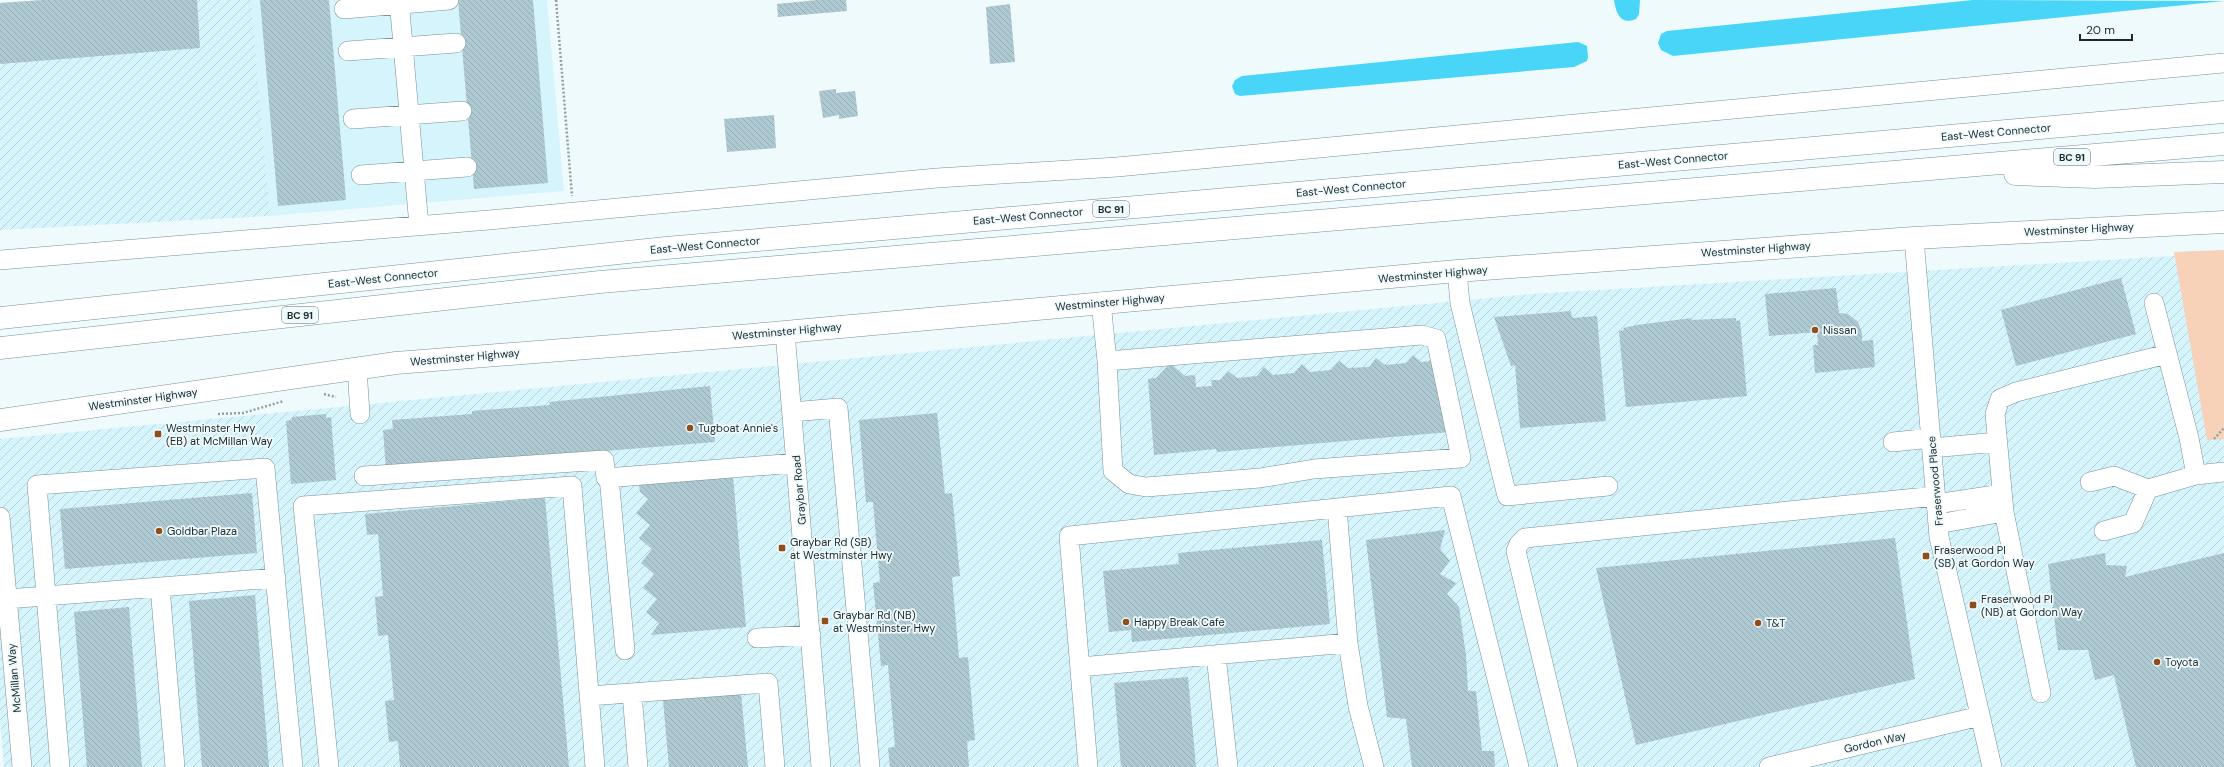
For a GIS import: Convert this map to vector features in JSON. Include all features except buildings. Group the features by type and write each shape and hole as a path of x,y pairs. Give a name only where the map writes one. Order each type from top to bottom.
{"main road":[{"name":"East-West Connector","path":"0,318 666,248 2224,112"},
{"name":"BC 91","path":"0,348 600,282 2224,144"},
{"path":"1920,170 2095,177 2224,172"},
{"name":"Westminster Highway","path":"0,420 396,363 785,332 1101,302 1457,271 1914,238 2224,222"}],"street":[{"path":"344,9 399,2 449,0"},
{"path":"399,2 419,226"},
{"path":"348,51 456,43"},
{"path":"0,260 419,226 937,178 1117,167 2224,63"},
{"path":"353,119 462,110"},
{"path":"361,175 467,167"},
{"name":"Fraserwood Place","path":"1914,238 1939,537 1992,767"},
{"path":"1457,271 1460,303 1507,496 1608,486"},
{"path":"1101,302 1107,361 1114,471 1129,484 1146,487 1260,478 1314,469 1461,458 1436,339 1422,335 1107,361"},
{"path":"2154,303 2189,438 2196,475"},
{"name":"Graybar Road","path":"785,332 821,767"},
{"path":"2041,693 2003,503 1996,414 2000,399 2016,392 2167,354"},
{"path":"357,368 360,414"},
{"path":"792,412 838,408 870,767"},
{"path":"1893,442 1997,442"},
{"path":"364,476 604,460 606,478 796,463"},
{"path":"60,767 37,485 265,468 293,767"},
{"path":"2090,482 2114,476 2148,489 2196,475 2224,472"},
{"path":"609,477 625,650"},
{"path":"329,767 303,506 572,486 595,767"},
{"path":"2104,531 2133,523 2148,489"},
{"path":"1088,767 1069,536 1451,496 1519,767"},
{"path":"1568,767 1516,551 1519,544 1525,538 1936,500 2003,503"},
{"path":"1938,524 2003,503"},
{"path":"1337,508 1348,643 1358,706 1374,767"},
{"name":"McMillan Way","path":"0,517 22,767"},
{"path":"7,600 276,578"},
{"path":"160,587 175,767"},
{"path":"758,638 810,635"},
{"path":"1080,667 1348,643"},
{"path":"1216,655 1228,767"},
{"path":"589,696 768,682 775,767"},
{"path":"632,693 638,767"},
{"name":"Gordon Way","path":"1769,767 1980,716"}],"path":[{"path":"556,0 574,212"},
{"path":"318,395 325,394 336,396"},
{"path":"218,414 243,413 286,400"},
{"path":"2214,439 2224,428"}],"shaded area":[{"path":"43,0 251,0 270,216 0,230 0,3"},
{"path":"251,0 547,0 564,191 270,216"},
{"path":"2224,250 2224,439 2207,440 2174,252"},
{"path":"2224,253 2224,767 4,767 0,719 0,439 1532,294"}],"water":[{"path":"1614,0 1640,0 1639,14 1636,19 1626,21 1620,17"},
{"path":"1973,0 2224,1 1673,56 1661,50 1658,43 1661,34 1667,31"},
{"path":"1578,42 1587,46 1588,57 1587,61 1574,67 1240,96 1235,94 1232,86 1235,80 1242,76"}],"place":[{"name":"Nissan","path":"1815,330"},
{"name":"Tugboat Annie's","path":"690,428"},
{"name":"Westminster Hwy (EB) at McMillan Way","path":"158,434"},
{"name":"Goldbar Plaza","path":"159,531"},
{"name":"Graybar Rd (SB) at Westminster Hwy","path":"782,548"},
{"name":"Fraserwood Pl (SB) at Gordon Way","path":"1926,556"},
{"name":"Fraserwood Pl (NB) at Gordon Way","path":"1973,605"},
{"name":"Graybar Rd (NB) at Westminster Hwy","path":"825,621"},
{"name":"Happy Break Cafe","path":"1126,622"},
{"name":"T&T","path":"1758,623"},
{"name":"Toyota","path":"2157,662"}]}
